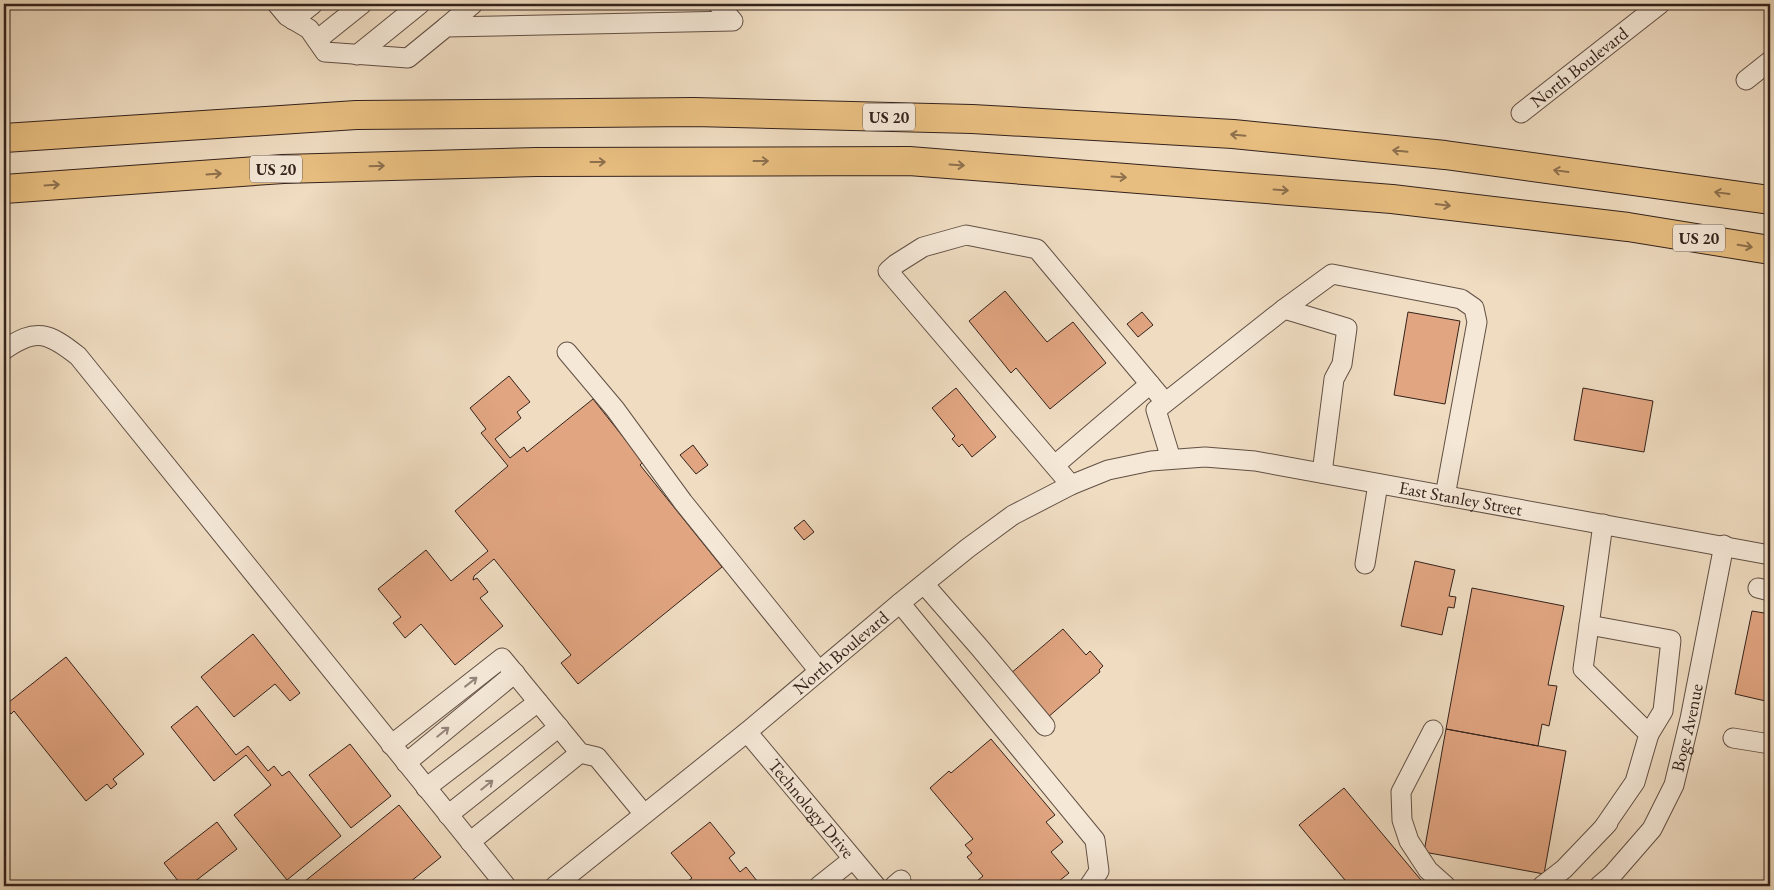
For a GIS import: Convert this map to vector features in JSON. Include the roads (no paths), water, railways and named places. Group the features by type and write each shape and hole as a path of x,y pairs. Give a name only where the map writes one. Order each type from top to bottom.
{"highway":[{"name":"US 20","path":"4,138 356,115 694,112 972,119 1233,134 1445,155 1770,200"},
{"name":"US 20","path":"4,189 283,169 536,162 909,161 1392,199 1628,227 1770,250"}],"street":[{"path":"277,4 287,16 309,29 325,52 408,58 473,4"},
{"path":"293,20 313,4"},
{"path":"317,40 362,4"},
{"path":"357,54 420,4"},
{"path":"446,27 733,21 718,4"},
{"name":"North Boulevard","path":"1521,114 1660,4"},
{"path":"1746,80 1770,61"},
{"path":"1071,484 888,271 896,264 923,247 966,236 1037,249 1165,402"},
{"path":"1171,459 1156,410 1284,308 1332,274 1461,298 1474,308 1477,322 1445,496"},
{"path":"1284,308 1347,328 1342,364 1334,379 1322,474"},
{"path":"4,350 20,340 35,334 58,340 78,356 506,886"},
{"path":"567,352 614,409 683,502 819,671"},
{"path":"1055,465 1150,384"},
{"name":"East Stanley Street","path":"1151,461 1205,457 1255,461 1724,545 1770,555"},
{"name":"North Boulevard","path":"561,885 644,814 746,732 900,603 1013,515 1071,484 1108,470 1151,461"},
{"path":"1365,564 1378,484"},
{"path":"1602,524 1583,669 1649,734"},
{"name":"Boge Avenue","path":"1599,886 1612,875 1652,829 1674,785 1690,719 1724,545"},
{"path":"924,584 979,646 1045,726"},
{"path":"900,603 1095,840 1099,871 1089,886"},
{"path":"1542,886 1563,880 1606,825 1635,782 1649,734 1663,711 1671,640 1589,625"},
{"path":"391,745 502,658 580,753 597,757 644,814"},
{"path":"406,763 515,673"},
{"path":"426,788 538,702"},
{"path":"448,815 559,727"},
{"path":"1433,730 1401,792 1402,820 1409,841 1428,870 1446,886"},
{"name":"Technology Drive","path":"746,732 876,886"},
{"path":"1733,738 1770,744"},
{"path":"470,842 580,753"},
{"path":"819,886 853,859"}]}
